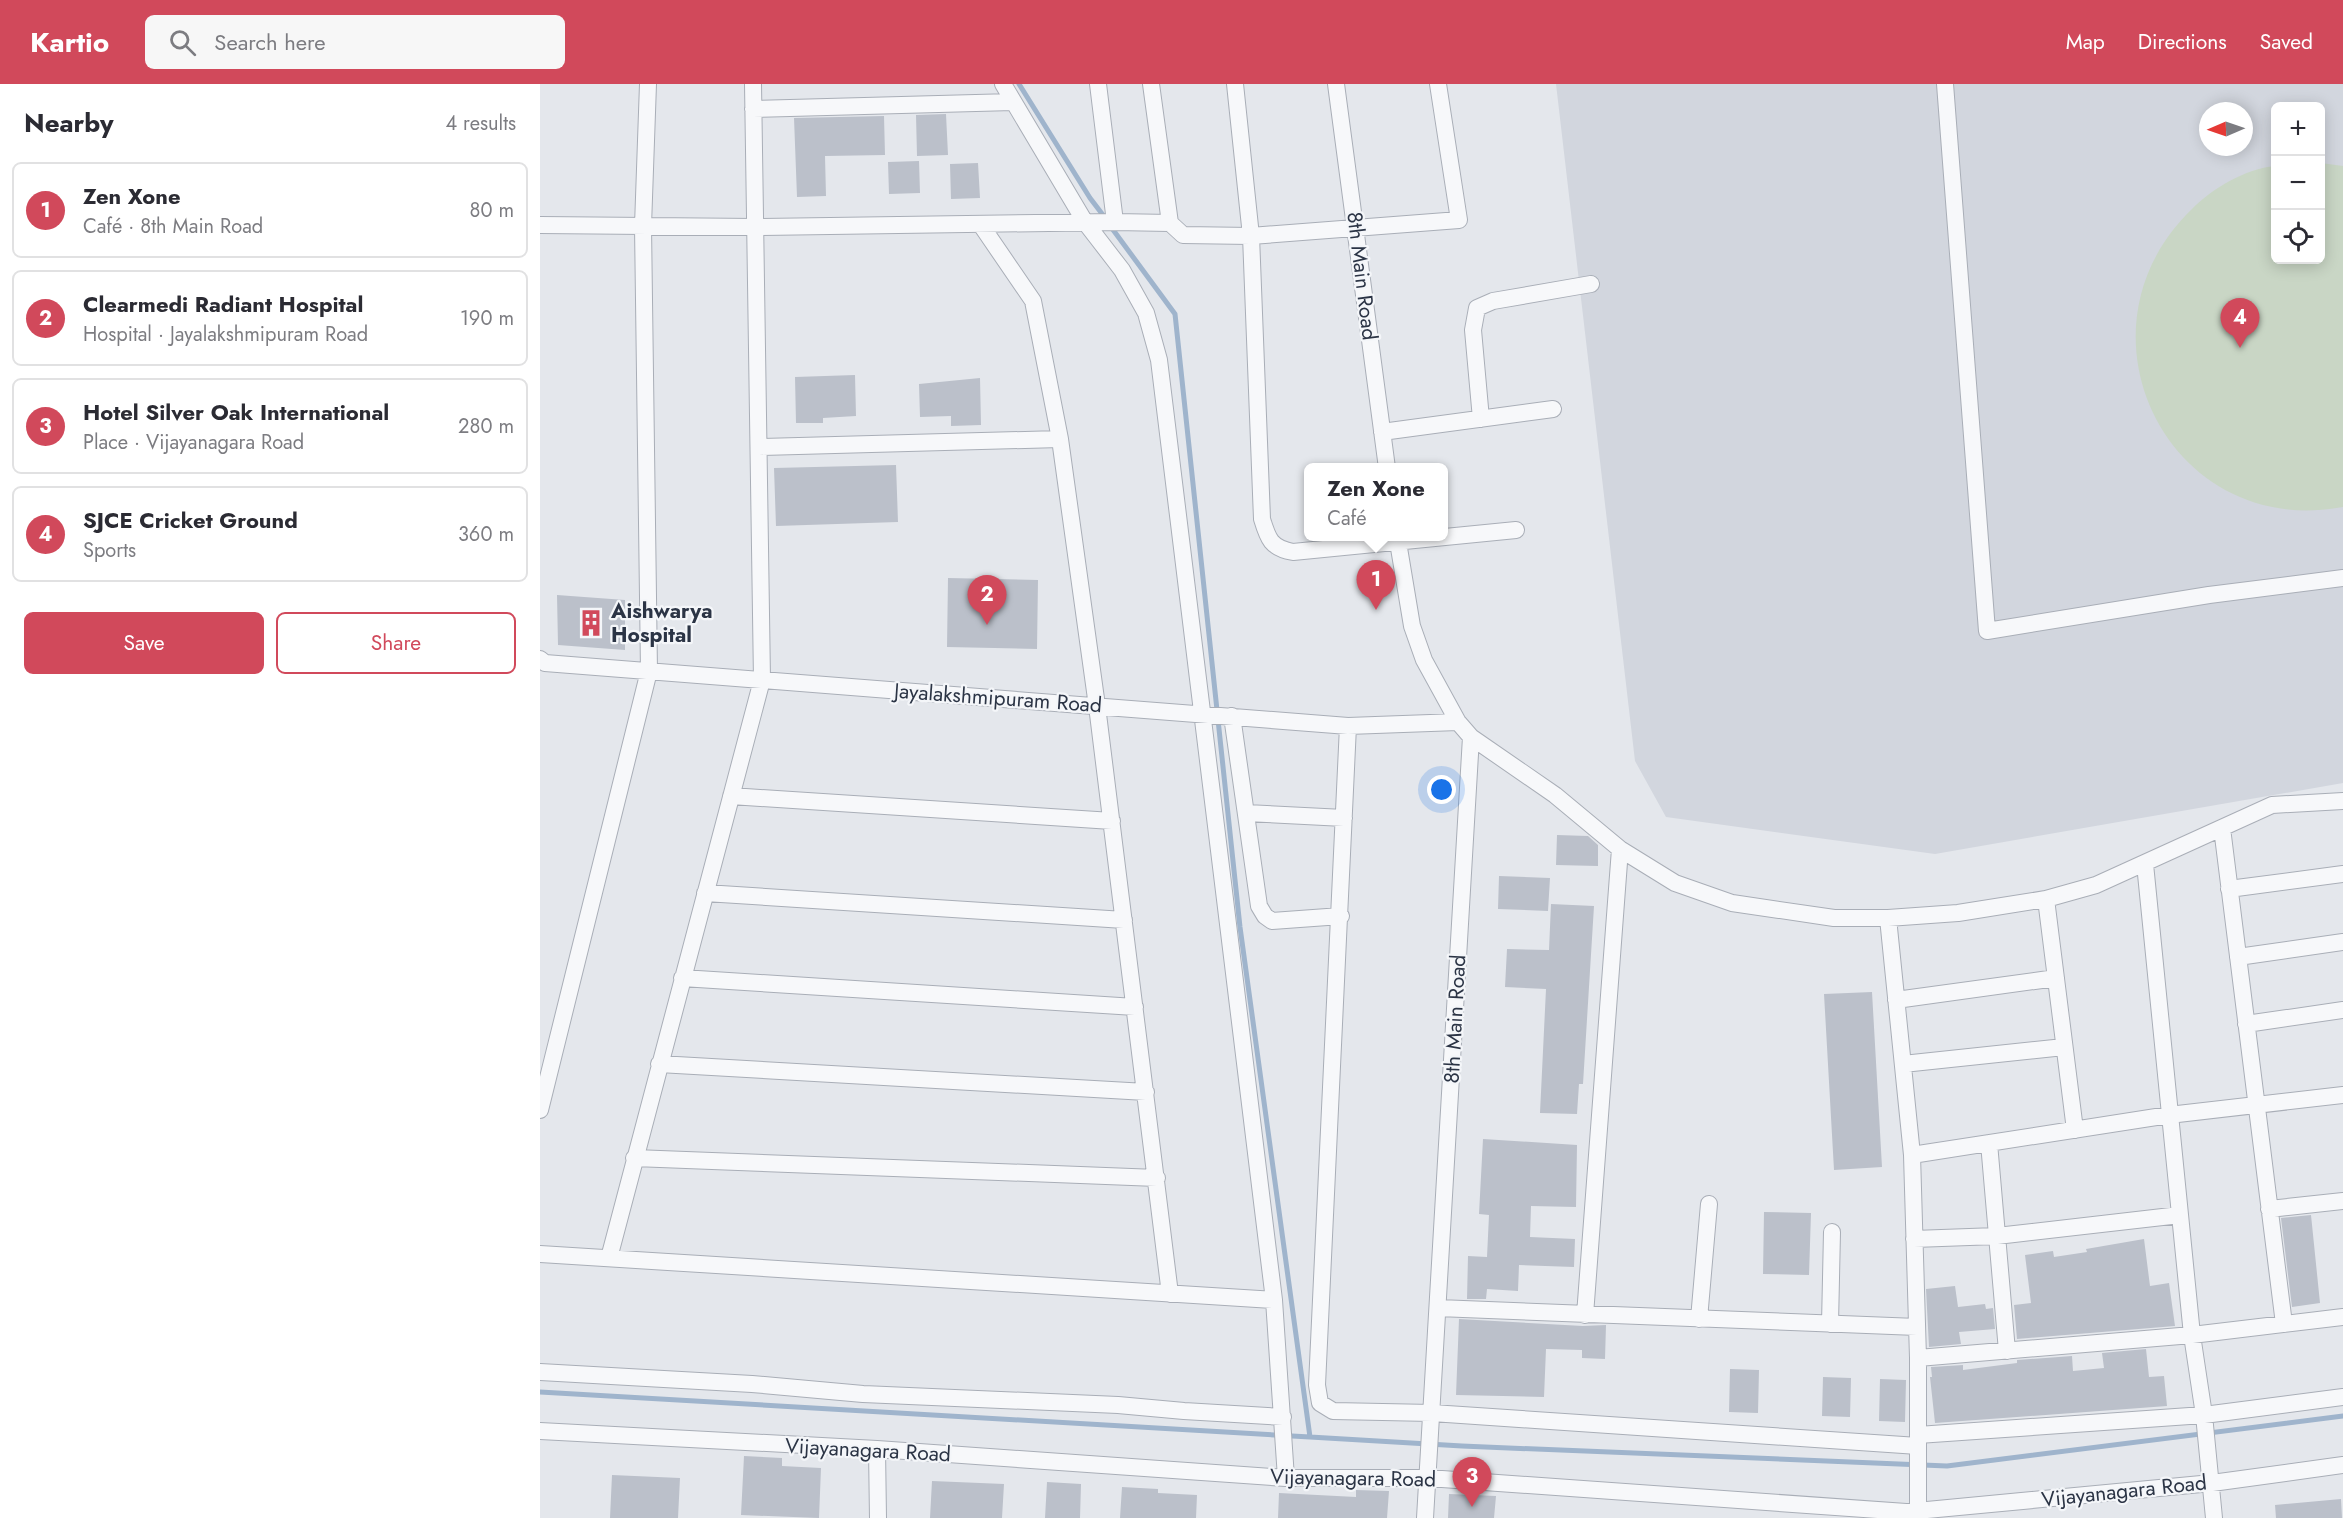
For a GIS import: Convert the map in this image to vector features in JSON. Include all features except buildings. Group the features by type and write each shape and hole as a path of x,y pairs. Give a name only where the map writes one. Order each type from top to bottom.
{"street":[{"path":"540,1110 649,671 643,226 648,84"},
{"path":"609,1258 762,680 753,84"},
{"path":"1003,84 1085,222 1122,270 1146,313 1159,360 1274,1300 1286,1478"},
{"path":"1098,84 1115,222"},
{"path":"1151,84 1170,223"},
{"path":"1235,84 1251,236 1262,519 1268,538 1280,550 1293,552 1381,541"},
{"name":"8th Main Road","path":"1336,84 1386,463"},
{"path":"540,225 754,227 1115,222 1170,223 1184,235 1251,236 1459,220 1438,84"},
{"path":"1945,84 1987,631 2209,595 2343,579"},
{"path":"753,110 1013,102"},
{"path":"981,225 1033,302 1060,439 1112,821 1170,1294"},
{"path":"1481,419 1473,330 1477,308 1493,302 1591,284"},
{"path":"1382,432 1552,409"},
{"path":"759,447 1060,439"},
{"path":"1448,535 1516,530"},
{"path":"1397,541 1412,626 1424,660 1458,722 1471,737 1555,795 1620,849 1676,883 1732,903 1834,918 1888,918 1958,913 2046,899 2096,885 2272,805 2343,801"},
{"name":"Jayalakshmipuram Road","path":"540,659 545,663 1348,726 1458,722"},
{"path":"1232,716 1257,900 1264,916 1272,921 1341,916"},
{"path":"1348,726 1341,916 1317,1385 1320,1403 1333,1411 1432,1413 1918,1441 2204,1415 2343,1396"},
{"name":"8th Main Road","path":"1425,1518 1471,737"},
{"path":"731,796 1112,821"},
{"path":"1246,813 1344,818"},
{"path":"2222,828 2284,1324"},
{"path":"1585,1315 1620,849"},
{"path":"2145,864 2192,1335 2204,1415 2214,1518"},
{"path":"2229,889 2343,874"},
{"path":"705,893 1124,921"},
{"path":"2046,899 2075,1130"},
{"path":"1888,918 1912,1155 1918,1441 1910,1514"},
{"path":"2238,957 2343,942"},
{"path":"682,978 1135,1007"},
{"path":"1896,1000 2056,978"},
{"path":"2246,1024 2343,1010"},
{"path":"1903,1064 2064,1047"},
{"path":"659,1064 1146,1092"},
{"path":"1912,1155 2169,1115 2343,1095"},
{"path":"1989,1143 2007,1351"},
{"path":"634,1158 1157,1178"},
{"path":"2269,1209 2343,1201"},
{"path":"1700,1319 1709,1204"},
{"path":"1914,1239 1998,1236 2180,1215"},
{"path":"1830,1324 1832,1232"},
{"path":"540,1254 1274,1300"},
{"path":"1438,1308 1917,1327"},
{"path":"1918,1358 2192,1335 2343,1317"},
{"path":"540,1372 752,1384 863,1394 1118,1405 1283,1417"},
{"name":"Vijayanagara Road","path":"540,1431 877,1449 1286,1478 1428,1478 1910,1514 2212,1483 2343,1466"},
{"path":"877,1449 878,1518"}],"shaded area":[{"path":"1556,84 2343,84 2343,783 1935,854 1666,817 1635,761"}],"green space":[{"path":"2325,164 2343,166 2343,507 2281,509 2228,492 2185,459 2155,416 2138,366 2138,312 2155,258 2192,209 2210,194 2241,175 2271,167 2271,264 2325,264"}],"waterway":[{"path":"1019,84 1090,198 1106,219"},
{"path":"1111,227 1175,314 1240,927 1310,1437 1462,1446 1947,1466 2343,1416"},
{"path":"540,1392 1310,1437"}],"place":[{"name":"SJCE Cricket Ground","path":"2240,348"},
{"name":"Zen Xone","path":"1376,610"},
{"name":"Aishwarya Hospital","path":"591,623"},
{"name":"Clearmedi Radiant Hospital","path":"987,625"},
{"name":"Hotel Silver Oak International","path":"1472,1507"}]}
